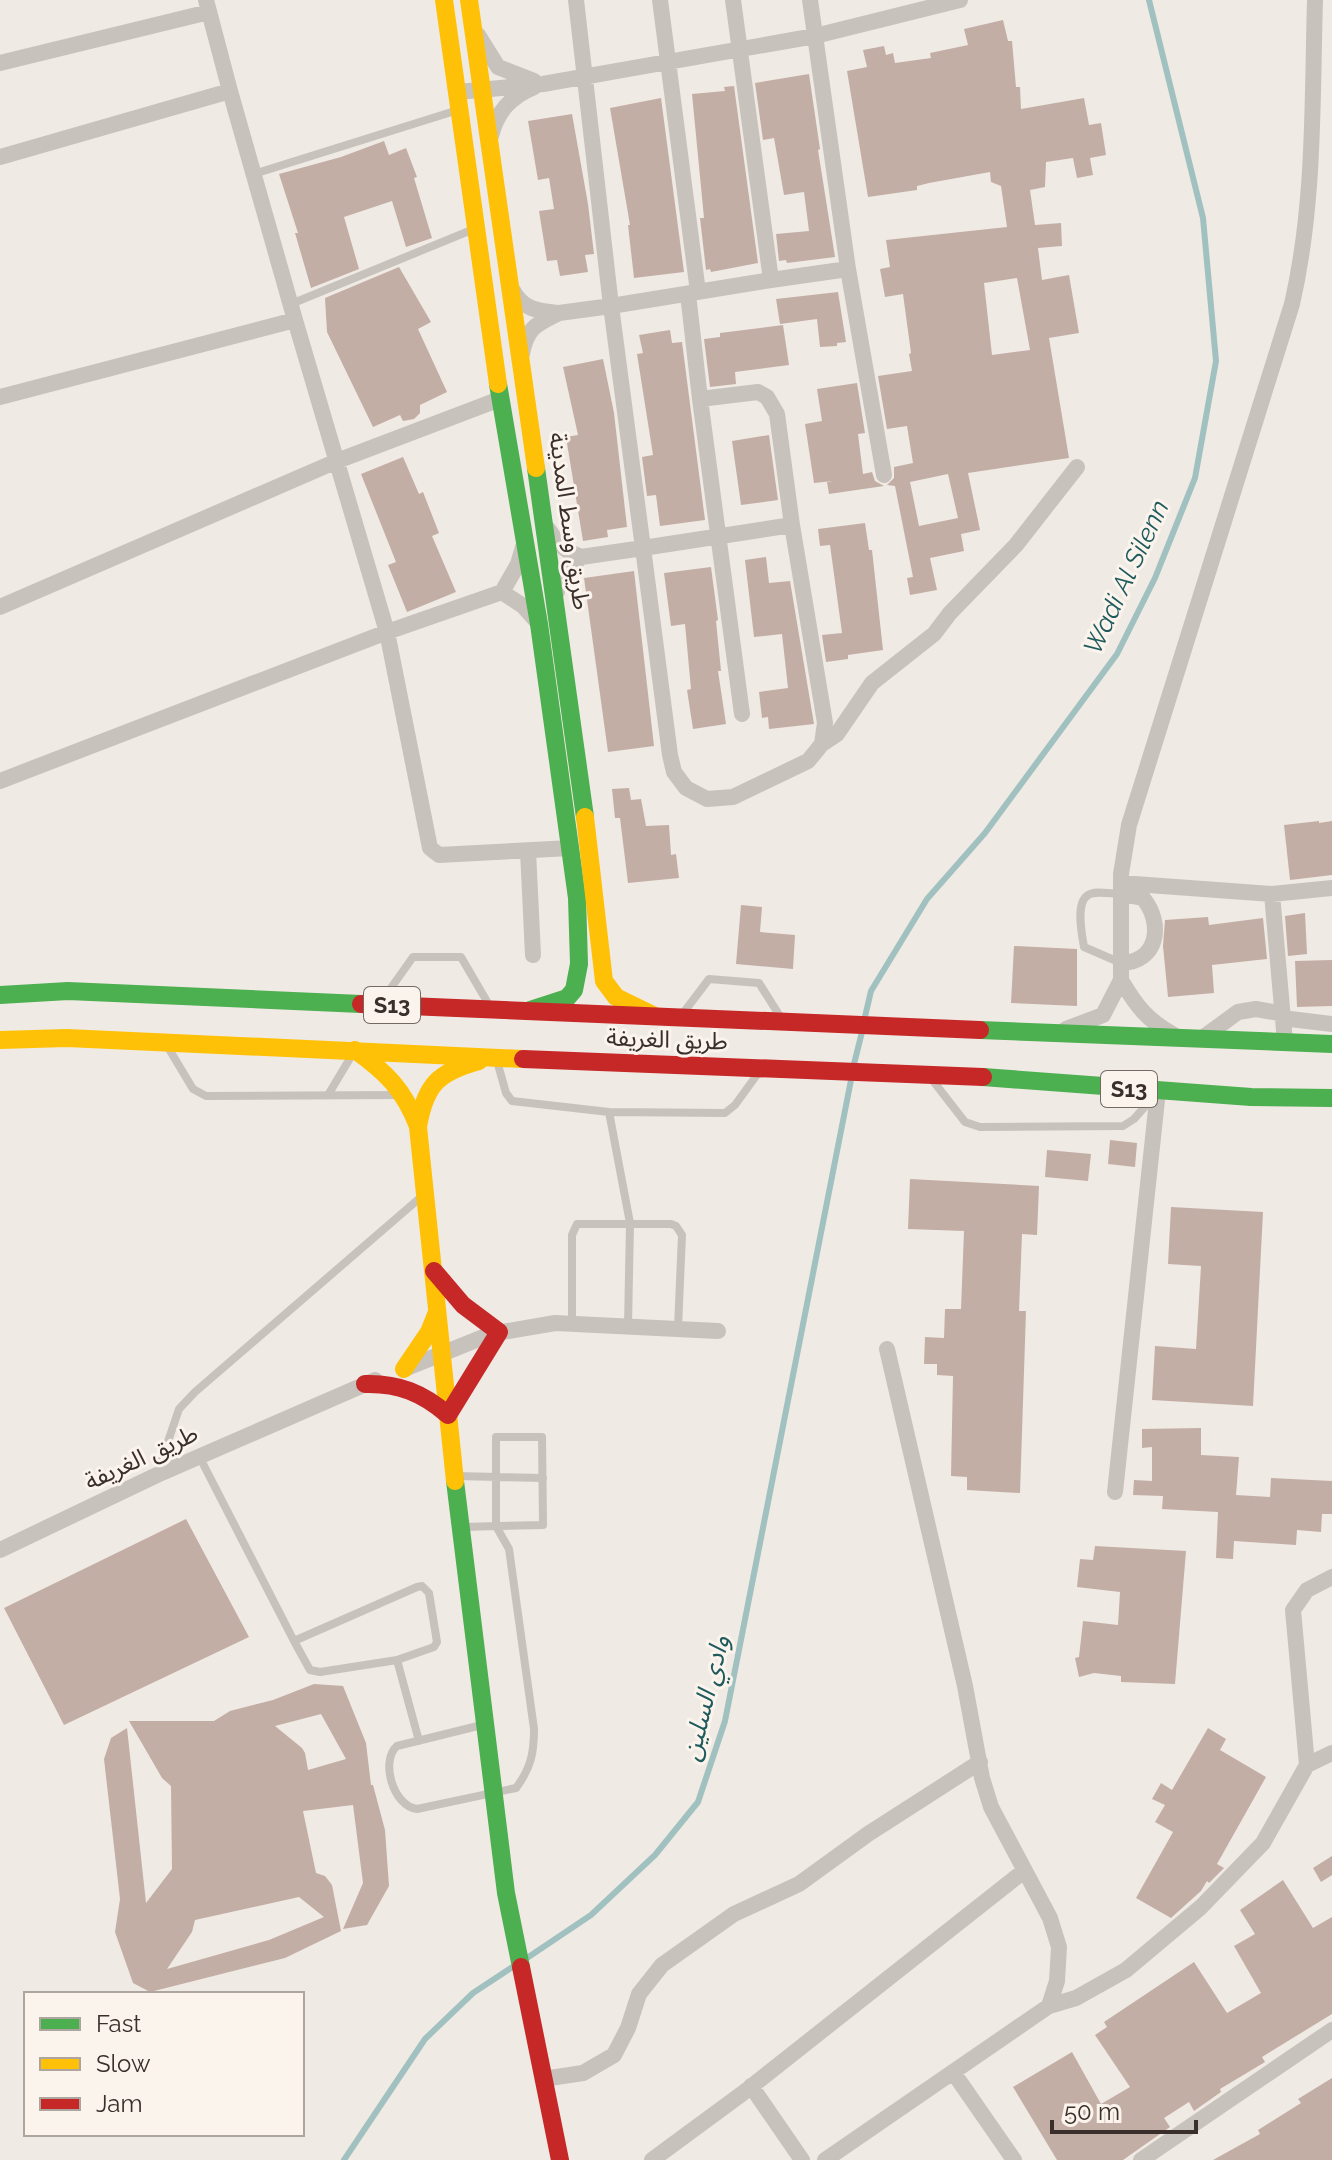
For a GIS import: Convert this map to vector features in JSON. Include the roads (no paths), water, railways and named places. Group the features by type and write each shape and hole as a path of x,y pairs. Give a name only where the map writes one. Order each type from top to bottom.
{"main road":[{"name":"طريق وسط المدينة","path":"444,0 500,399 539,624 577,898 579,953 574,990 567,998 528,1010"},
{"name":"طريق وسط المدينة","path":"469,0 488,146 547,526 588,833 600,973 613,997 669,1018"},
{"name":"طريق الغريفة","path":"0,995 68,991 1332,1044"},
{"name":"طريق الغريفة","path":"0,1040 67,1038 355,1050 386,1054 927,1073 1251,1097 1332,1098"},
{"path":"355,1050 395,1080 418,1127 460,1527 506,1893 560,2160"},
{"path":"418,1127 426,1092 438,1078 454,1066 496,1057"},
{"path":"433,1270 455,1299 483,1323 499,1332 448,1415"},
{"path":"404,1369 429,1332 437,1311"},
{"path":"365,1384 383,1383 419,1392 448,1415"}],"street":[{"path":"576,0 611,306 670,755 674,772 686,788 707,799 733,797 808,761 822,744 837,734 872,683 934,634 950,613 1016,545 1077,467"},
{"path":"660,0 693,293 700,399 742,714"},
{"path":"733,0 771,280"},
{"path":"810,0 848,269 884,475"},
{"path":"459,101 481,89 543,84 815,36 960,0"},
{"path":"1057,1032 1103,1015 1121,972 1121,888 1126,840 1137,795 1282,337 1300,270 1309,205 1315,0"},
{"path":"0,63 207,6 292,312 387,632 425,836 430,848 439,855 571,848"},
{"path":"473,25 488,55 498,67 517,77 543,84"},
{"path":"488,146 495,119 504,106 522,92 543,84"},
{"path":"0,157 230,91"},
{"path":"509,285 518,301 527,308 559,313 848,269"},
{"path":"0,397 292,312"},
{"path":"521,359 525,339 533,327 559,313"},
{"path":"700,399 758,392 773,405 777,414 825,723 822,744"},
{"path":"0,607 337,461 500,399"},
{"path":"547,526 559,545 581,557 792,525"},
{"path":"0,781 387,632 502,592 518,564 524,545"},
{"path":"556,594 560,577 581,557"},
{"path":"502,592 523,606 539,624"},
{"path":"528,851 533,955"},
{"path":"1121,888 1272,894 1332,888"},
{"path":"1121,888 1143,898 1151,907 1155,931 1149,951 1121,972"},
{"path":"1272,894 1285,1042"},
{"path":"1121,972 1137,1007 1152,1023 1177,1037"},
{"path":"1201,1039 1238,1012 1256,1009 1290,1019 1332,1024"},
{"path":"1115,1492 1158,1091"},
{"name":"طريق الغريفة","path":"0,1550 199,1456 365,1384 499,1332 555,1323 718,1331"},
{"path":"887,1349 991,1807 1050,1918 1059,1947 1057,1981 1049,2006"},
{"path":"825,2160 845,2154 953,2072 1049,2006 1076,1998 1115,1977 1201,1907 1263,1843 1307,1765 1293,1610 1307,1590 1332,1577"},
{"path":"1307,1765 1332,1753"},
{"path":"543,2079 583,2073 614,2055 628,2028 639,1994 662,1965 734,1914 799,1884 868,1834 980,1762"},
{"path":"652,2160 1024,1871"},
{"path":"1141,2160 1332,2030"},
{"path":"953,2072 1014,2160"},
{"path":"751,2086 802,2160"}],"lane":[{"path":"253,174 459,101"},
{"path":"292,312 476,228"},
{"path":"1121,888 1091,893 1081,906 1084,947 1121,972"},
{"path":"380,1004 413,957 461,957 491,1009"},
{"path":"669,1018 705,982 714,979 759,983 784,1022"},
{"path":"165,1042 193,1089 206,1096 405,1095"},
{"path":"328,1095 355,1050"},
{"path":"496,1057 506,1093 512,1101 609,1112 725,1113 735,1105 763,1067"},
{"path":"927,1073 965,1122 980,1127 1123,1126 1134,1119 1158,1091"},
{"path":"609,1112 630,1223 628,1326"},
{"path":"157,1475 179,1409 195,1392 425,1194"},
{"path":"572,1323 573,1229 577,1224 671,1224 680,1230 678,1329"},
{"path":"460,1527 496,1526 543,1525 542,1437 496,1437 496,1526 509,1549 534,1729 534,1750 528,1771 516,1788 417,1809 401,1803 396,1796 389,1755 397,1746 484,1724"},
{"path":"199,1456 294,1641 310,1670 315,1672 397,1660 431,1649 436,1645 429,1593 422,1586 294,1641"},
{"path":"455,1476 543,1478"},
{"path":"397,1660 419,1741"}],"waterway":[{"name":"Wadi Al Silenn","path":"864,1021 871,991 927,899 985,833 1117,654 1155,578 1195,478 1216,361 1203,218 1149,0"},
{"name":"Wadi Al Silenn","path":"854,1064 862,1032"},
{"name":"وادي السلين","path":"524,1960 591,1915 655,1855 698,1802 725,1721 852,1075"},
{"name":"وادي السلين","path":"344,2160 425,2039 473,1993 514,1966"}]}
